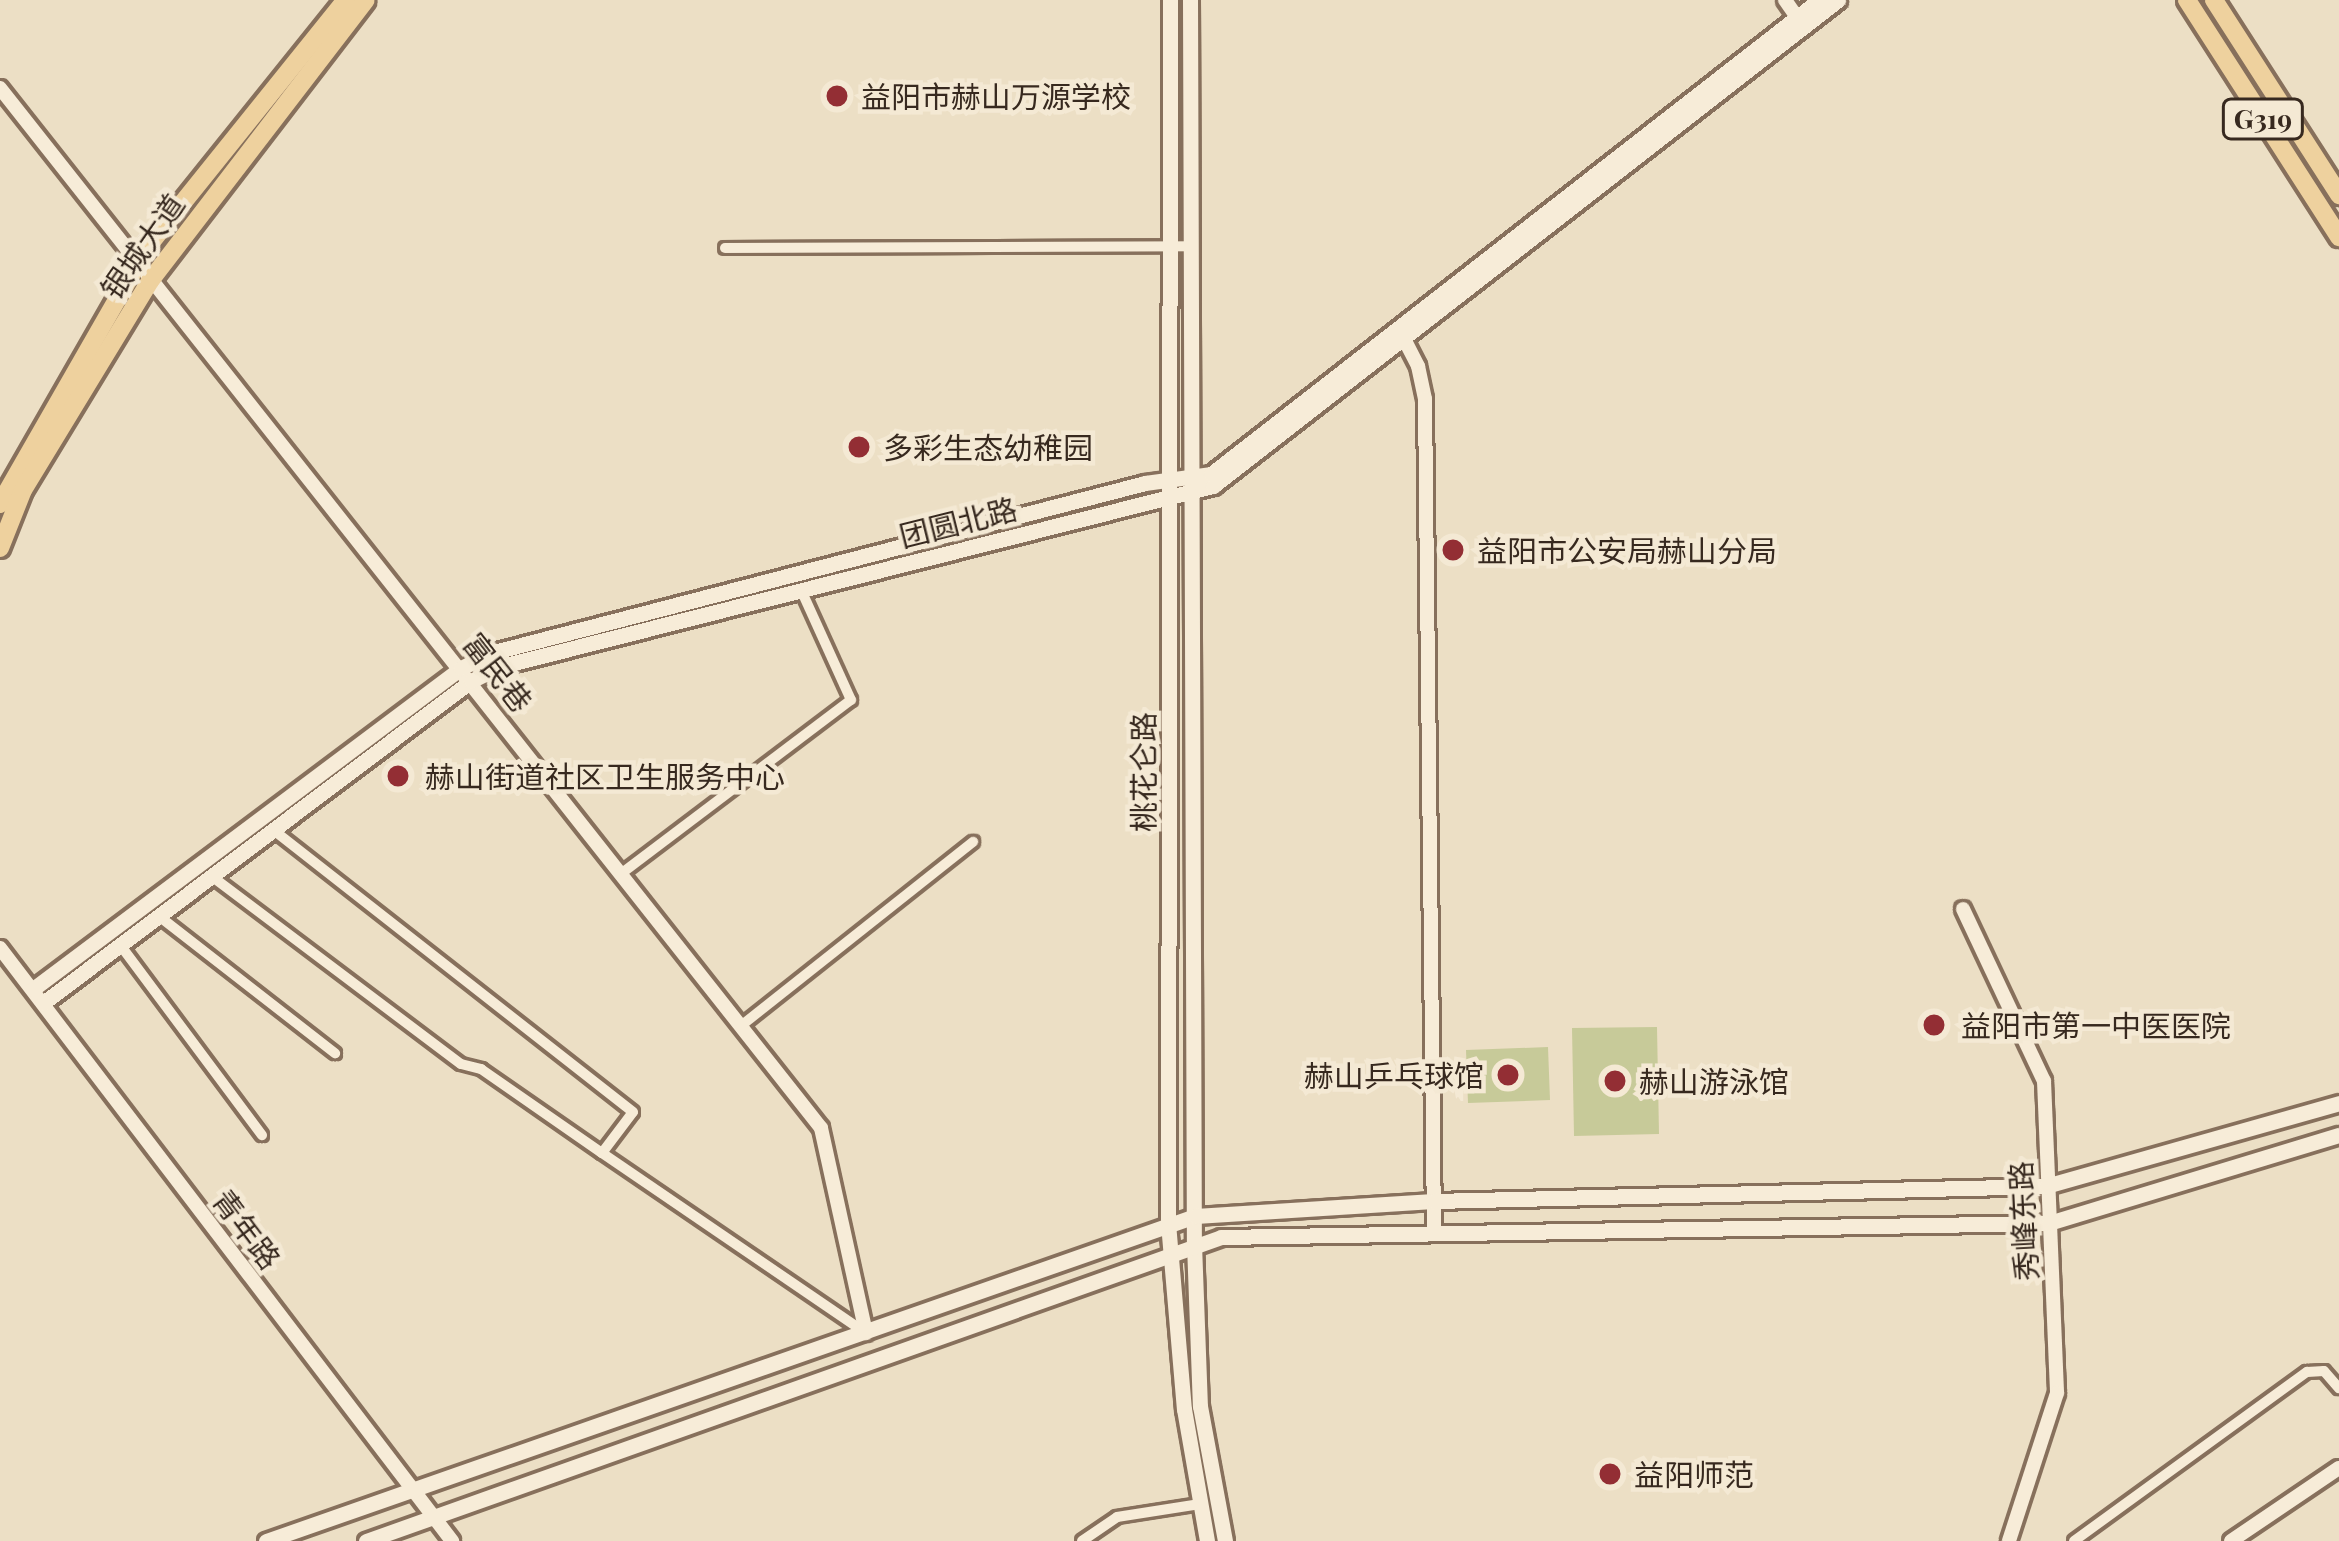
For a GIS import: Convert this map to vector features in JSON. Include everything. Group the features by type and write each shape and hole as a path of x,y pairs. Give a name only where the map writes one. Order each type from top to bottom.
{"main road":[{"name":"银城大道","path":"0,504 137,264 346,0"},
{"name":"银城大道","path":"0,548 23,490 150,281 366,0"},
{"name":"桃花仑路","path":"1170,0 1194,1244 1200,1406 1225,1541"},
{"name":"桃花仑路","path":"1190,0 1192,246 1180,487 1168,1223 1184,1409 1207,1541"},
{"name":"团圆北路","path":"1402,335 1819,0"},
{"name":"团圆北路","path":"38,996 121,946 276,832 466,674 802,590 1180,487 1211,474 1402,335 1838,0"},
{"name":"G319","path":"2186,0 2339,237"},
{"name":"G319","path":"2214,0 2339,195"},
{"name":"团圆北路","path":"38,996 494,652 1180,487"},
{"path":"266,1541 1195,1216 1434,1201 2046,1186 2339,1103"},
{"path":"366,1541 1221,1237 2049,1223 2339,1135"}],"street":[{"path":"1786,0 1797,17"},
{"name":"富民巷","path":"0,88 821,1128 866,1333"},
{"path":"725,248 1192,246"},
{"path":"1402,335 1425,399 1435,1233"},
{"path":"622,873 851,700 802,590"},
{"path":"276,832 633,1112 602,1153"},
{"path":"742,1025 973,842"},
{"path":"214,878 461,1064 481,1069 866,1333"},
{"name":"秀峰东路","path":"1964,909 2044,1082 2057,1393 2008,1541"},
{"path":"160,917 335,1053"},
{"path":"121,946 262,1135"},
{"name":"青年路","path":"0,948 452,1541"},
{"path":"2074,1541 2307,1372 2324,1371 2339,1388"},
{"path":"2231,1541 2339,1468"},
{"path":"1082,1541 1117,1517 1200,1504"}],"green space":[{"name":"赫山游泳馆","path":"1657,1027 1659,1134 1574,1136 1572,1028"},
{"name":"赫山乒乓球馆","path":"1548,1047 1550,1100 1468,1103 1466,1050"}],"place":[{"name":"益阳市赫山万源学校","path":"837,96"},
{"name":"多彩生态幼稚园","path":"859,447"},
{"name":"益阳市公安局赫山分局","path":"1453,550"},
{"name":"赫山街道社区卫生服务中心","path":"398,776"},
{"name":"益阳市第一中医医院","path":"1934,1025"},
{"name":"赫山乒乓球馆","path":"1508,1075"},
{"name":"赫山游泳馆","path":"1615,1081"},
{"name":"益阳师范","path":"1610,1474"}]}
